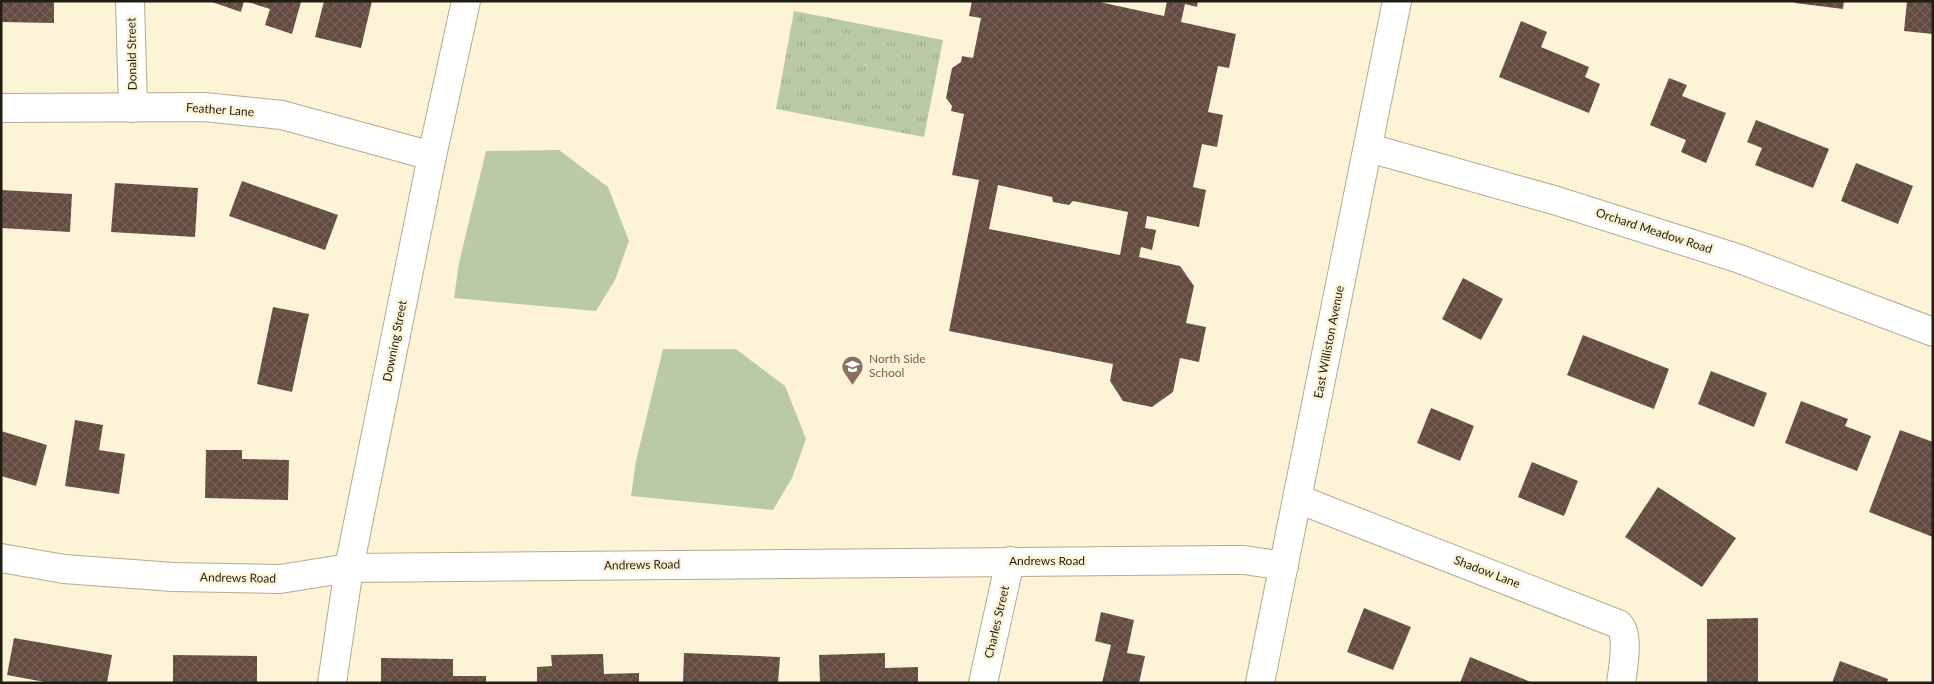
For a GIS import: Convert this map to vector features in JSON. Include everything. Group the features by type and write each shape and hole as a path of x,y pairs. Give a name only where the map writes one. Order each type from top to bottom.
{"street":[{"name":"Donald Street","path":"130,1 133,108"},
{"name":"Downing Street","path":"332,683 349,568 432,156 466,1"},
{"name":"East Williston Avenue","path":"1260,683 1397,1"},
{"name":"Feather Lane","path":"1,108 204,107 282,115 432,156"},
{"name":"Orchard Meadow Road","path":"1369,148 1557,201 1737,258 1933,332"},
{"name":"Shadow Lane","path":"1298,499 1618,624 1621,626 1624,635 1621,683"},
{"name":"Andrews Road","path":"1,558 64,569 173,578 280,579 349,568 1226,560 1244,560 1284,566"},
{"name":"Charles Street","path":"983,683 1010,561"}],"green space":[{"path":"794,11 943,40 924,137 776,109"},
{"path":"559,150 608,187 629,241 615,280 596,311 454,298 459,263 486,151"},
{"path":"663,349 736,349 785,386 806,439 792,478 773,510 631,496 636,461"}],"building":[{"path":"1,1 54,1 54,23 1,22"},
{"path":"209,1 244,1 241,12"},
{"path":"245,1 301,2 292,34 265,25 270,9"},
{"path":"324,1 372,1 361,48 315,37"},
{"path":"972,1 1095,1 1164,16 1167,1 1198,1 1197,7 1185,4 1181,22 1236,34 1229,68 1218,66 1208,112 1223,115 1217,147 1202,144 1193,187 1206,190 1199,227 1147,216 1145,228 1156,230 1152,250 1141,247 1139,257 1180,266 1194,286 1186,323 1206,327 1199,362 1180,358 1173,392 1152,407 1123,401 1110,381 1113,364 949,331 979,180 952,175 964,114 951,111 952,106 946,98 952,68 961,62 962,56 973,58 981,18 969,16","holes":["998,185 1052,197 1053,202 1069,205 1073,201 1128,212 1120,255 989,229"]},
{"path":"1795,1 1844,1 1843,9 1795,3"},
{"path":"1907,1 1933,1 1933,34 1904,31"},
{"path":"1521,21 1547,32 1541,47 1589,67 1585,77 1600,84 1589,113 1499,77"},
{"path":"1669,78 1687,85 1682,96 1726,113 1706,163 1681,152 1686,140 1650,125"},
{"path":"1756,120 1829,149 1813,188 1755,165 1762,148 1747,142"},
{"path":"1856,163 1913,186 1898,224 1841,201"},
{"path":"242,181 338,215 325,250 229,216"},
{"path":"115,183 198,188 195,237 111,232"},
{"path":"1,190 72,194 70,232 1,228"},
{"path":"1463,278 1503,299 1481,340 1442,319"},
{"path":"273,307 309,314 292,392 257,384"},
{"path":"1583,335 1669,369 1654,409 1567,375"},
{"path":"1711,371 1767,393 1754,427 1698,404"},
{"path":"1801,401 1848,419 1845,426 1871,436 1857,471 1785,443"},
{"path":"1431,408 1474,426 1460,461 1417,443"},
{"path":"75,420 103,425 99,450 125,454 119,494 65,486"},
{"path":"1900,430 1933,442 1933,537 1869,512"},
{"path":"1,431 47,445 36,486 1,476"},
{"path":"206,450 242,450 242,459 289,460 288,500 205,498"},
{"path":"1532,462 1578,481 1564,516 1518,497"},
{"path":"1658,487 1736,538 1702,587 1625,537"},
{"path":"1364,608 1411,627 1393,670 1347,652"},
{"path":"1101,612 1134,620 1127,653 1145,656 1139,683 1102,683 1111,645 1095,641"},
{"path":"1758,618 1758,683 1707,683 1707,619"},
{"path":"14,638 112,655 107,683 50,683 7,675"},
{"path":"684,653 780,657 778,683 683,683"},
{"path":"885,653 885,668 918,667 918,683 820,683 819,655"},
{"path":"603,654 604,674 639,673 639,683 537,683 537,667 552,666 551,655"},
{"path":"173,655 257,656 257,683 173,683"},
{"path":"1470,657 1533,683 1460,683"},
{"path":"381,658 453,659 453,676 486,676 486,683 381,683"},
{"path":"1840,661 1888,679 1887,683 1832,683"}],"place":[{"name":"North Side School","path":"853,385"}]}
